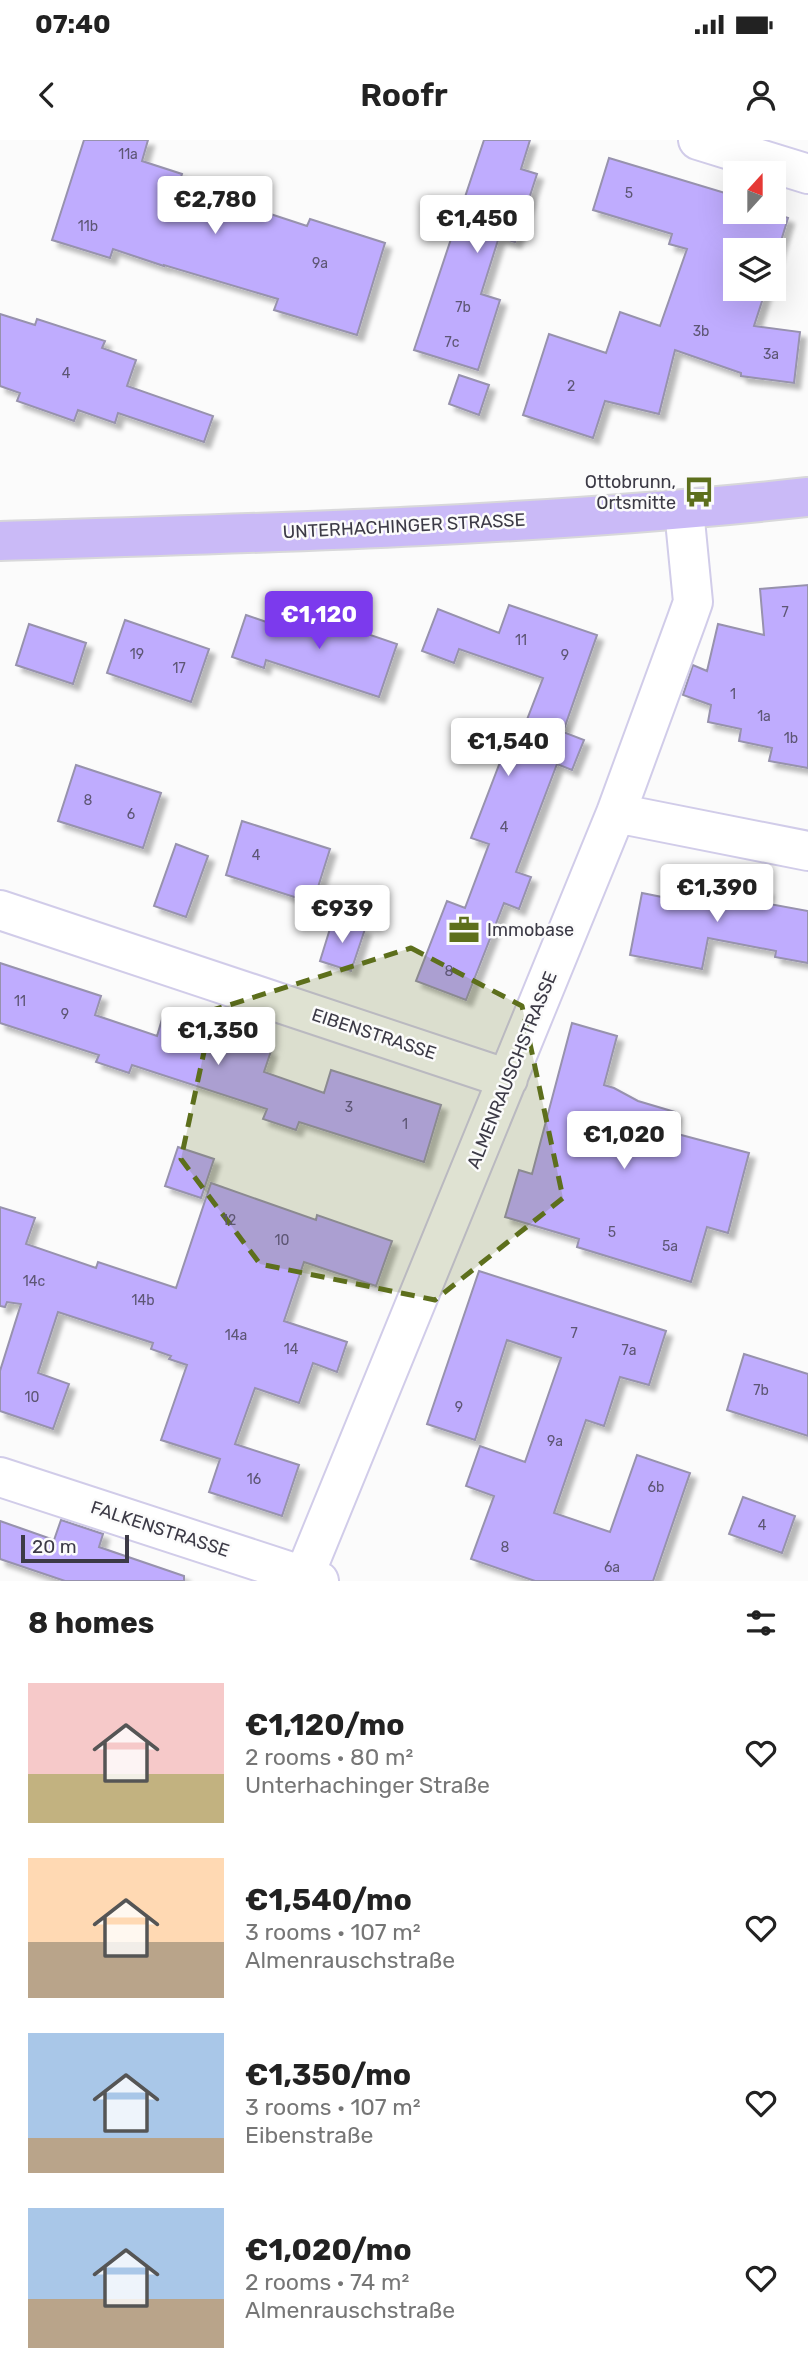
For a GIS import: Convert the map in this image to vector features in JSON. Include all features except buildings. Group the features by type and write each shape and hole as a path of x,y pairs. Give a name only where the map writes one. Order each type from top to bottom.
{"main road":[{"name":"UNTERHACHINGER STRASSE","path":"0,541 260,533 684,510 808,497"}],"street":[{"path":"698,140 808,174"},
{"name":"ALMENRAUSCHSTRASSE","path":"308,1579 616,813 693,601 684,510"},
{"path":"616,813 808,850"},
{"name":"EIBENSTRASSE","path":"0,910 508,1079"},
{"name":"FALKENSTRASSE","path":"0,1478 308,1579"}],"highlighted area":[{"path":"411,948 522,1006 563,1198 435,1300 260,1264 181,1159 213,1010"}],"place":[{"name":"Ottobrunn, Ortsmitte","path":"699,492"},
{"name":"Immobase","path":"464,930"}]}
